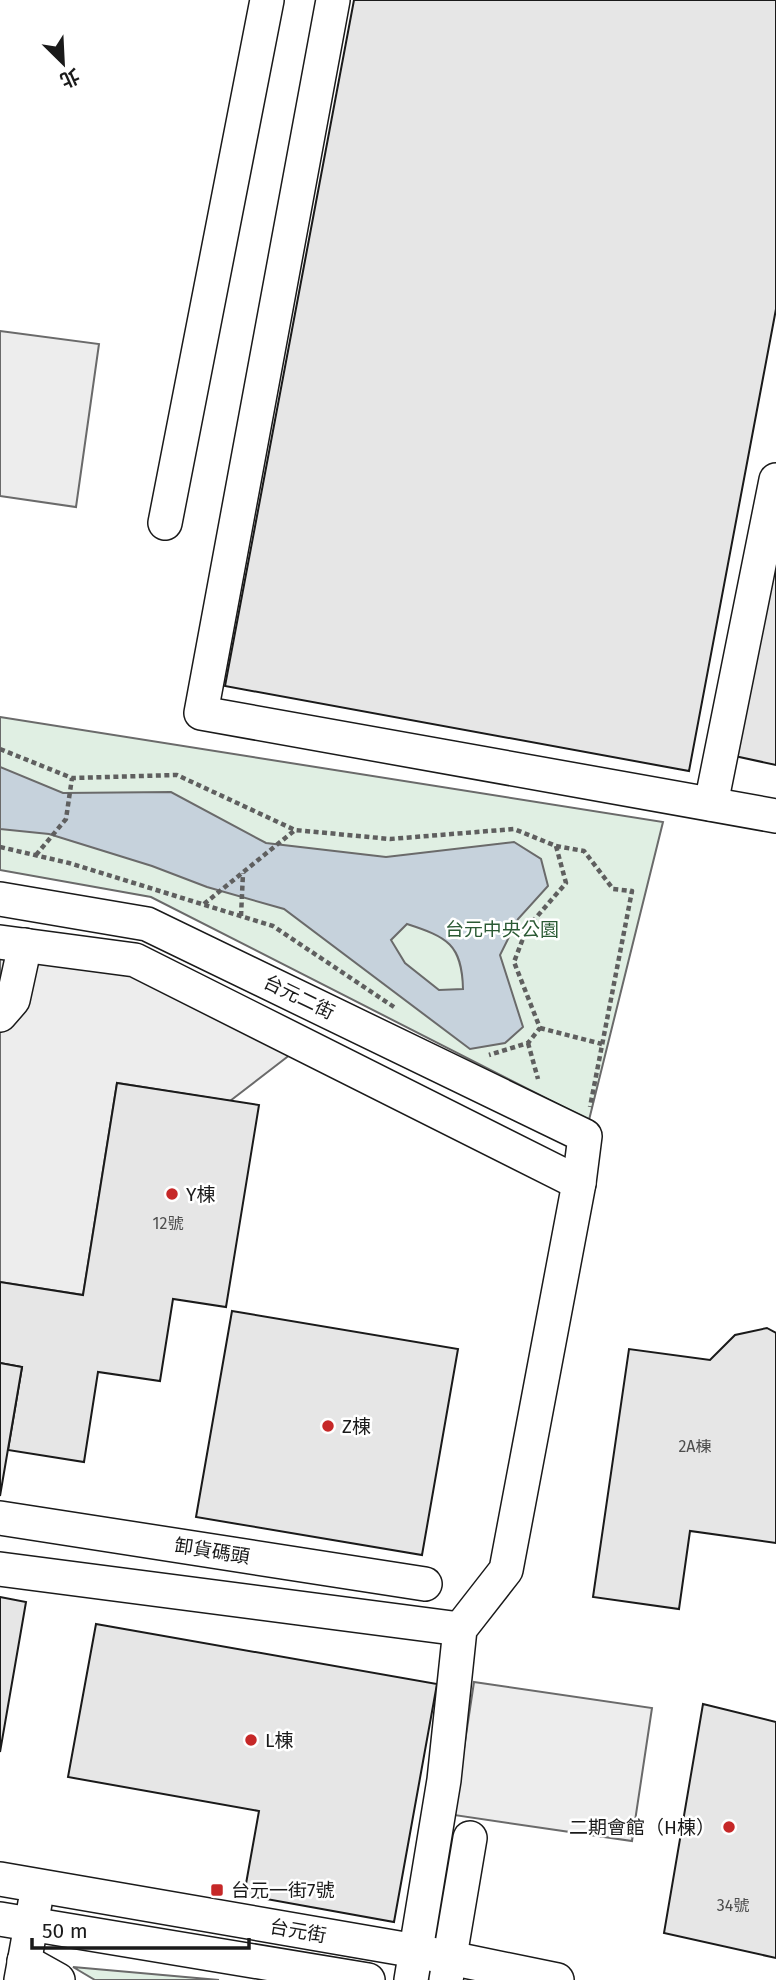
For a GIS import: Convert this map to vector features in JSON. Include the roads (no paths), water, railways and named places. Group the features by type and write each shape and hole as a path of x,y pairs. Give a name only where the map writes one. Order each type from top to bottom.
{"lane":[{"path":"165,523 267,0"},
{"path":"333,0 201,713 776,816"},
{"path":"711,804 776,480"},
{"name":"台元二街","path":"0,900 147,924 585,1136 579,1183 135,960 12,944"},
{"path":"0,1015 13,1000 12,944"},
{"path":"414,1966 444,1780 460,1629 506,1570 579,1183"},
{"name":"卸貨碼頭","path":"0,1518 425,1584"},
{"path":"0,1569 460,1629"},
{"path":"448,1970 470,1838"},
{"name":"台元街","path":"0,1879 414,1966 556,1980"},
{"path":"38,1887 15,1922 23,1971 58,1980"},
{"name":"台元街","path":"15,1922 328,1977 368,1980"}],"place":[{"name":"Y棟","path":"172,1194"},
{"name":"Z棟","path":"328,1426"},
{"name":"L棟","path":"251,1740"},
{"name":"二期會館（H棟）","path":"729,1827"},
{"name":"台元一街7號","path":"217,1890"}],"park label":[{"name":"台元中央公園","path":"502,929"}]}
